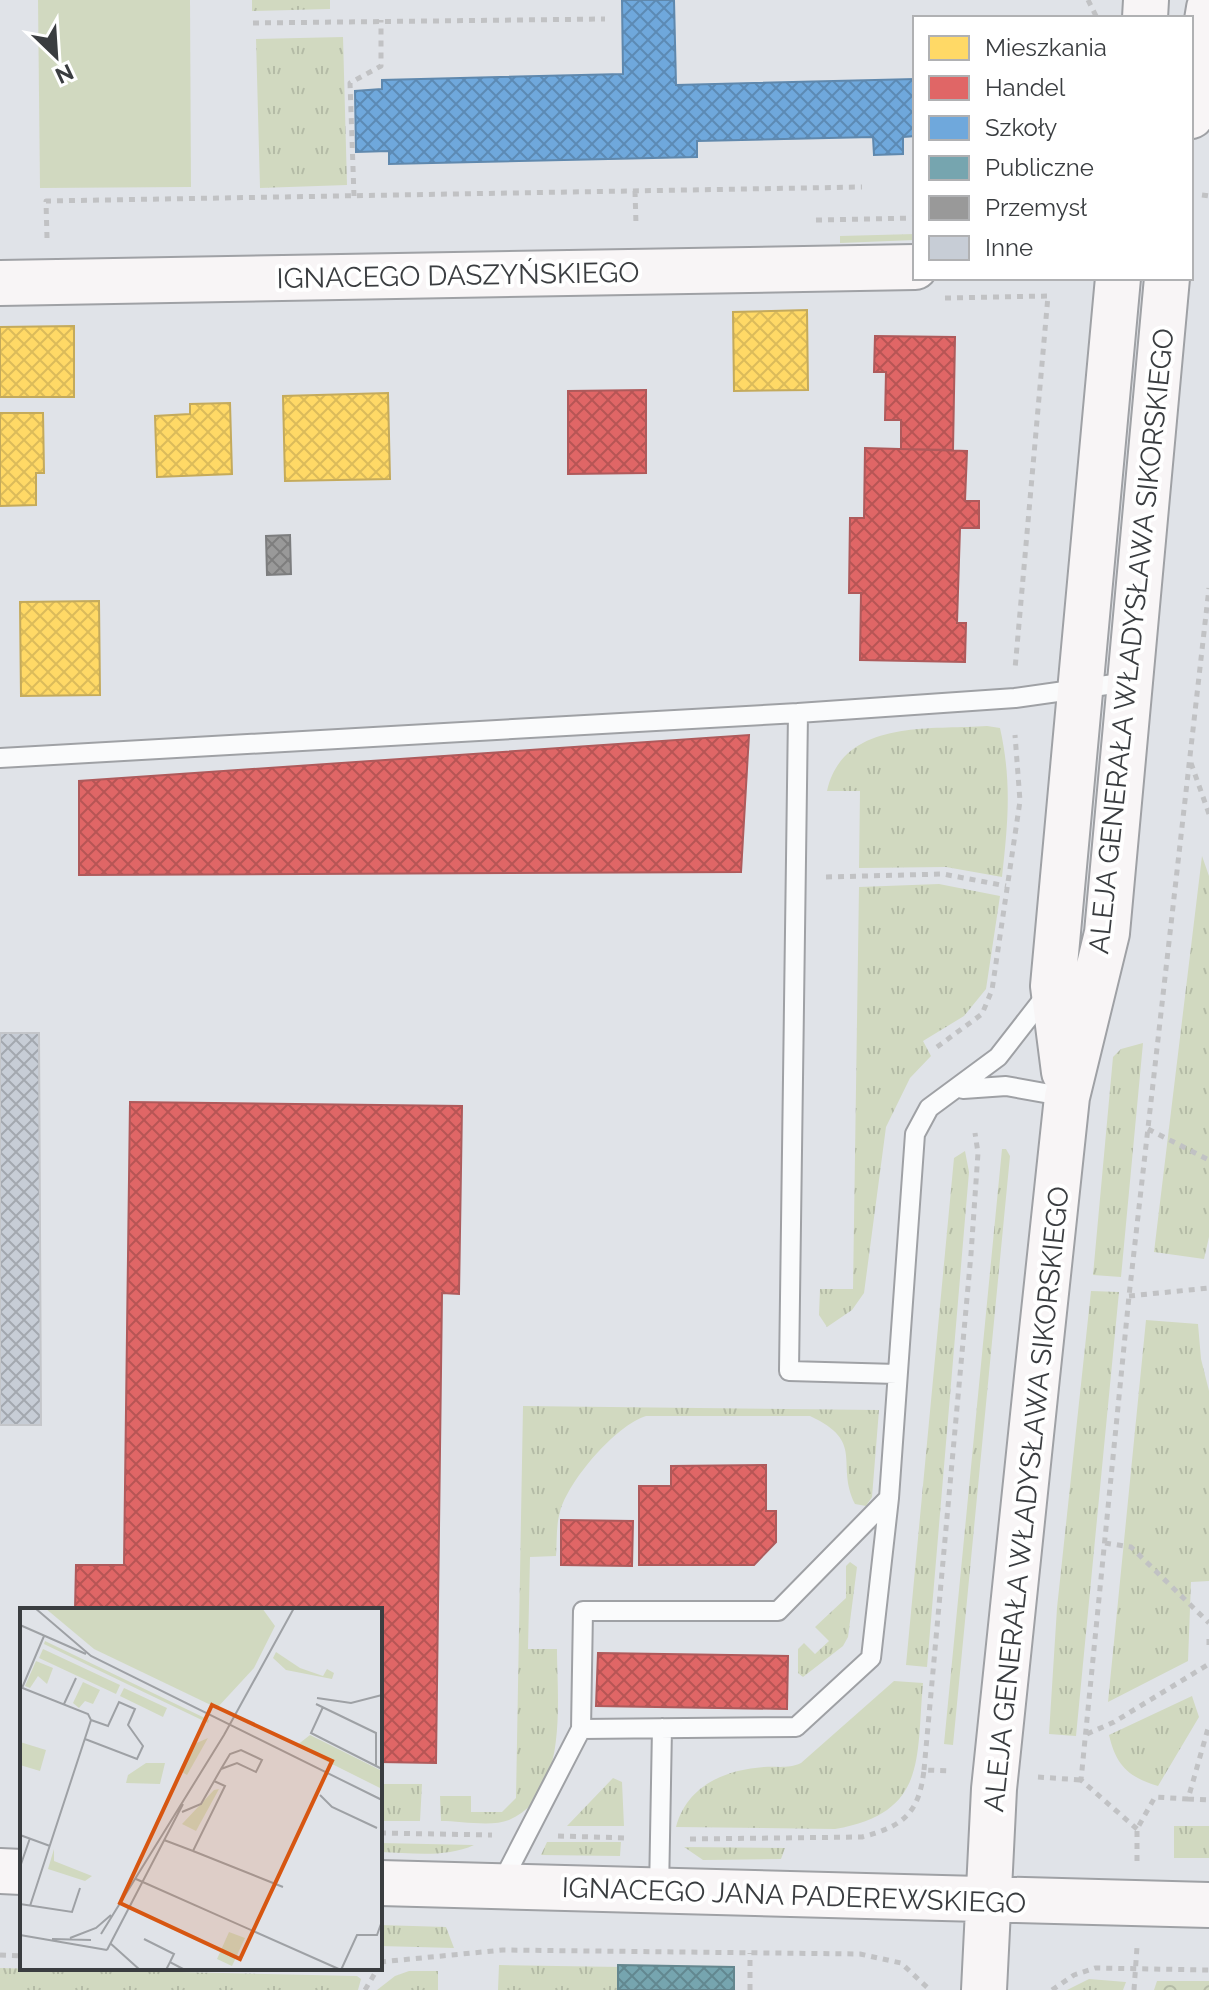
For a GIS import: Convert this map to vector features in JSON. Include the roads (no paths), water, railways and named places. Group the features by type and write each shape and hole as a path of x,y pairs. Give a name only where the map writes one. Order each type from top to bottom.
{"street":[{"path":"1193,104 1209,8"},
{"name":"IGNACEGO DASZYŃSKIEGO","path":"0,283 913,267"},
{"name":"ALEJA GENERAŁA WŁADYSŁAWA SIKORSKIEGO","path":"1067,1097 1053,986 1118,280"},
{"name":"ALEJA GENERAŁA WŁADYSŁAWA SIKORSKIEGO","path":"984,1990 995,1774 1067,1097 1107,933 1167,280"},
{"path":"0,1871 20,1872"},
{"name":"IGNACEGO JANA PADEREWSKIEGO","path":"382,1883 1209,1905"}],"lane":[{"path":"0,758 798,713 1079,690 1128,682"},
{"path":"798,713 789,1371 897,1374"},
{"path":"581,1729 796,1727 871,1658 889,1498 915,1134 929,1108 998,1057 1053,986"},
{"path":"956,1090 981,1085 1006,1086 1067,1097"},
{"path":"500,1887 581,1729 583,1611 778,1611 889,1498"},
{"path":"659,1892 662,1728"}]}
